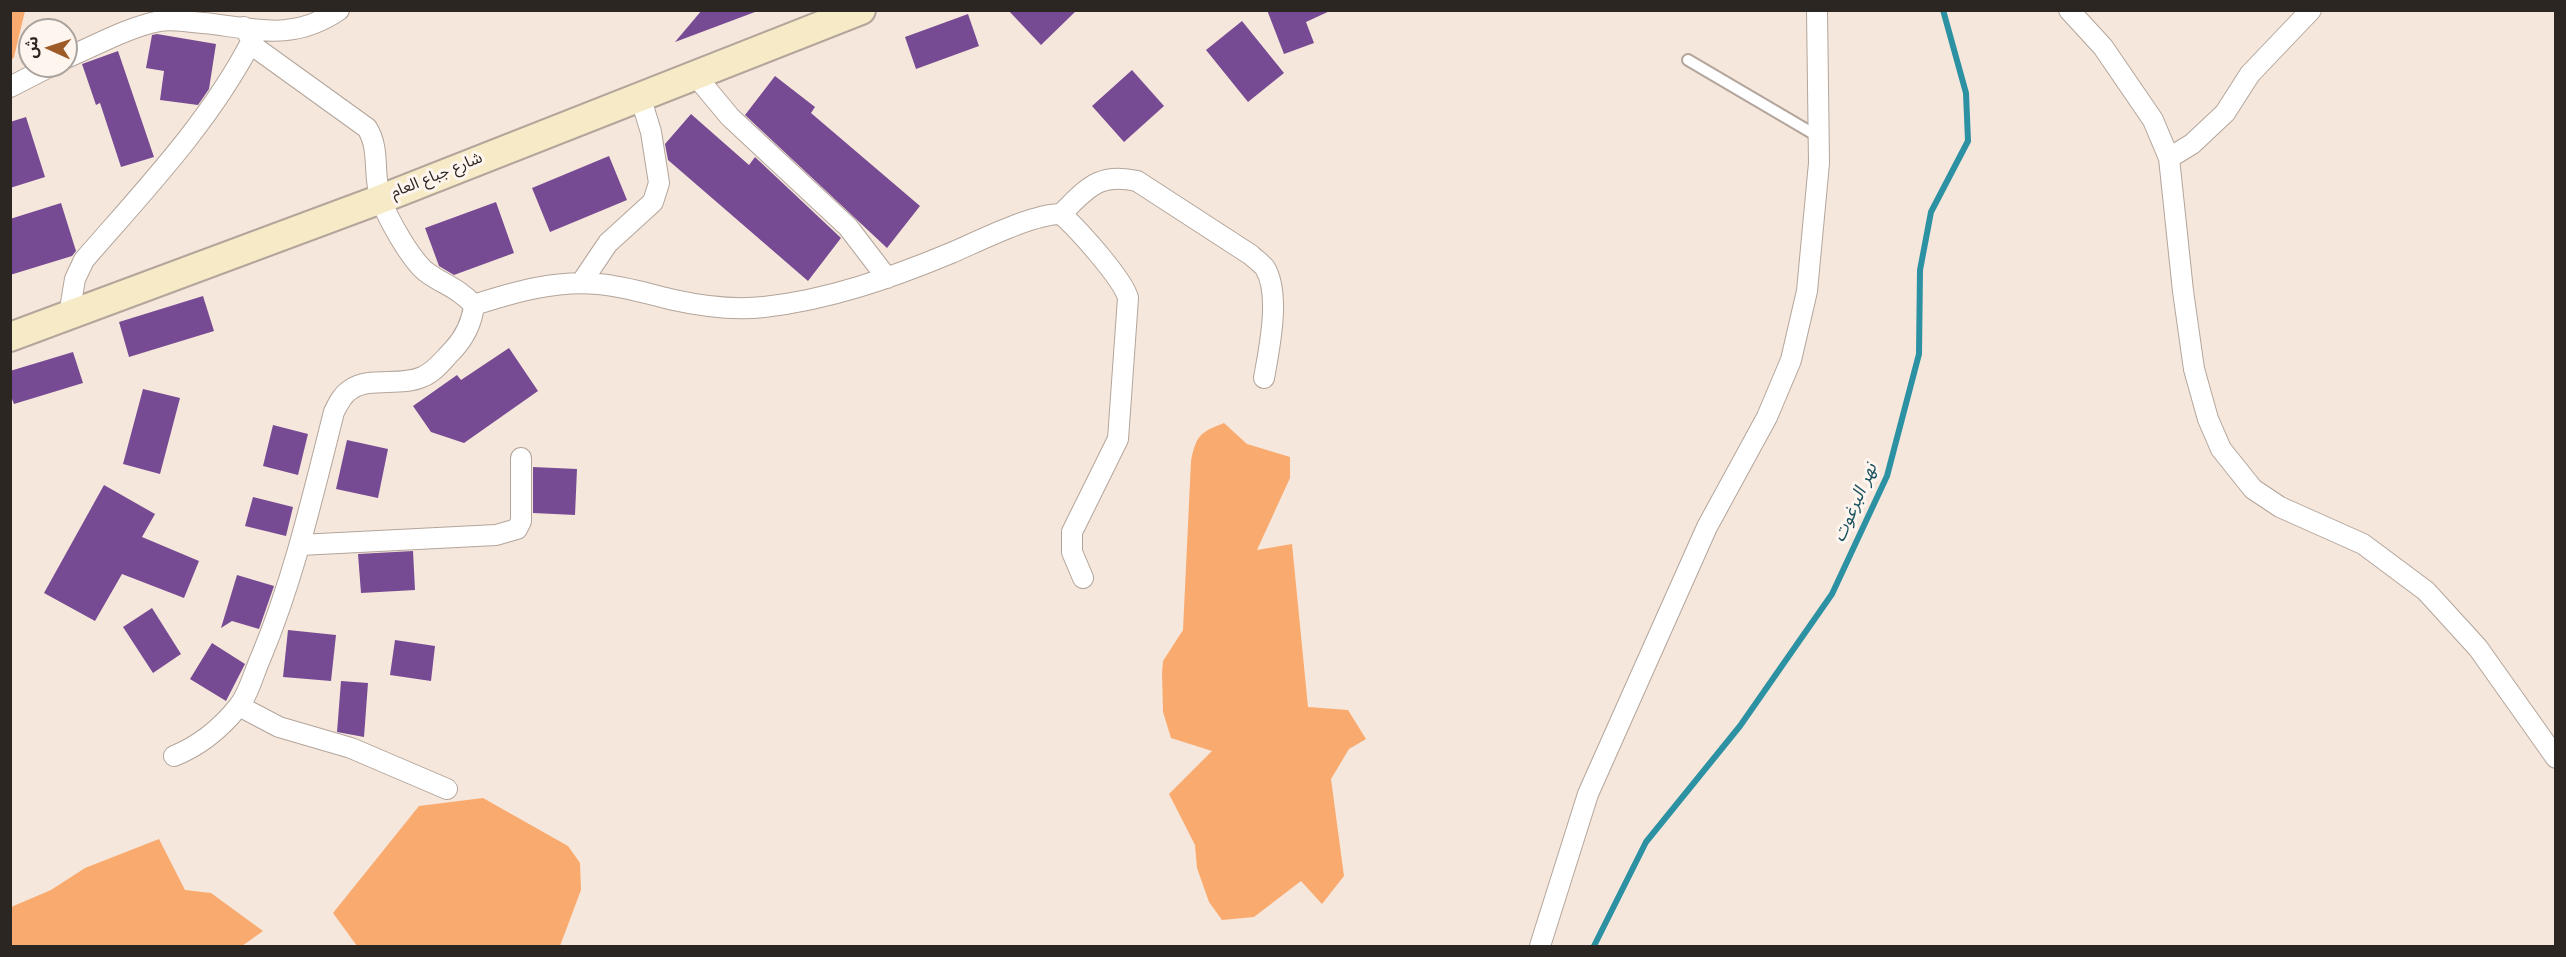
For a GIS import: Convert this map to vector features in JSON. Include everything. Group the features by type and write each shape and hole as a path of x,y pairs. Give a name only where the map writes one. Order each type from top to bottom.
{"main road":[{"name":"شارع جباع العام","path":"10,337 381,199 861,10"}],"street":[{"path":"78,53 136,27 161,21 247,35 297,30 320,24 339,10"},
{"path":"1540,946 1588,794 1707,527 1767,417 1791,360 1807,291 1819,137 1817,10"},
{"path":"2069,10 2103,47 2146,110 2169,158 2194,369 2208,419 2221,449 2253,489 2280,507 2362,544 2426,591 2478,648 2556,758"},
{"path":"2169,158 2192,144 2225,113 2250,74 2311,10"},
{"path":"247,35 296,79 367,128 374,140 381,199 423,270 454,286 474,305"},
{"path":"69,315 75,279 84,260 205,114 233,76 247,35"},
{"path":"695,75 730,117 848,227 887,278"},
{"path":"10,87 28,78"},
{"path":"580,283 608,243 653,202 659,183 651,132 640,96"},
{"path":"474,305 527,290 580,283 601,284 677,301 762,307 840,292 887,278 999,232 1051,214 1061,214 1096,183 1120,177 1137,181 1251,255 1265,269 1273,300 1271,335 1264,378"},
{"path":"1061,214 1117,275 1128,298 1118,439 1072,531 1072,552 1083,578"},
{"path":"174,756 192,749 239,706 277,617 300,546 334,412 341,398 350,389 363,384 421,378 436,368 468,329 474,305"},
{"path":"300,546 496,535 516,530 520,521 521,458"},
{"path":"239,706 279,727 351,747 447,789"}],"lane":[{"path":"1688,60 1819,137"}],"shaded area":[{"path":"11,10 25,11 23,18 18,18 18,40 11,61"},
{"path":"1224,423 1247,444 1290,457 1290,478 1257,550 1292,544 1308,707 1348,710 1366,739 1349,749 1331,779 1344,876 1322,904 1301,881 1254,917 1222,920 1209,902 1197,868 1195,845 1169,794 1212,751 1171,738 1163,712 1162,673 1163,661 1183,630 1191,461 1200,436 1209,429"},
{"path":"483,798 568,846 580,863 581,890 560,946 357,946 333,913 419,806"},
{"path":"159,839 185,890 211,893 263,931 242,946 11,946 11,907 51,890 85,868"}],"building":[{"path":"702,10 755,10 755,12 675,42"},
{"path":"1008,10 1077,10 1041,45"},
{"path":"1267,10 1332,10 1306,22 1314,43 1284,54"},
{"path":"968,14 979,46 916,69 905,37"},
{"path":"1242,21 1284,73 1248,102 1206,50"},
{"path":"152,35 216,44 209,89 198,105 160,100 164,71 146,68"},
{"path":"118,51 154,157 121,167 100,103 96,105 82,64"},
{"path":"1132,70 1164,106 1124,142 1092,106"},
{"path":"775,76 815,107 811,113 920,206 887,248 745,115"},
{"path":"691,114 749,165 755,157 841,238 808,281 668,160 665,144"},
{"path":"26,117 45,177 10,188 10,122"},
{"path":"609,156 627,200 550,232 532,188"},
{"path":"496,202 514,253 454,275 439,266 425,228"},
{"path":"61,203 76,251 72,256 10,275 10,219"},
{"path":"203,296 214,331 129,357 119,322"},
{"path":"509,348 538,391 464,443 431,432 413,406 457,375 461,380"},
{"path":"73,352 83,383 14,404 10,394 10,371"},
{"path":"143,389 180,398 160,474 123,464"},
{"path":"273,425 308,434 298,475 263,466"},
{"path":"347,440 388,449 378,498 336,489"},
{"path":"533,467 577,469 575,515 533,513"},
{"path":"104,485 155,514 142,537 199,561 184,598 122,574 95,621 44,593"},
{"path":"253,497 293,507 286,536 245,526"},
{"path":"413,551 415,590 361,593 358,554"},
{"path":"237,575 274,586 259,629 232,621 221,628"},
{"path":"152,608 181,654 153,673 123,627"},
{"path":"288,630 336,635 331,681 283,677"},
{"path":"395,640 435,646 431,681 390,675"},
{"path":"212,643 245,664 226,701 190,679"},
{"path":"341,681 368,683 364,737 337,732"}],"waterway":[{"name":"نهر البرغوت","path":"1594,946 1646,842 1740,726 1832,594 1887,476 1919,354 1920,270 1931,212 1968,141 1966,93 1943,10"}]}
